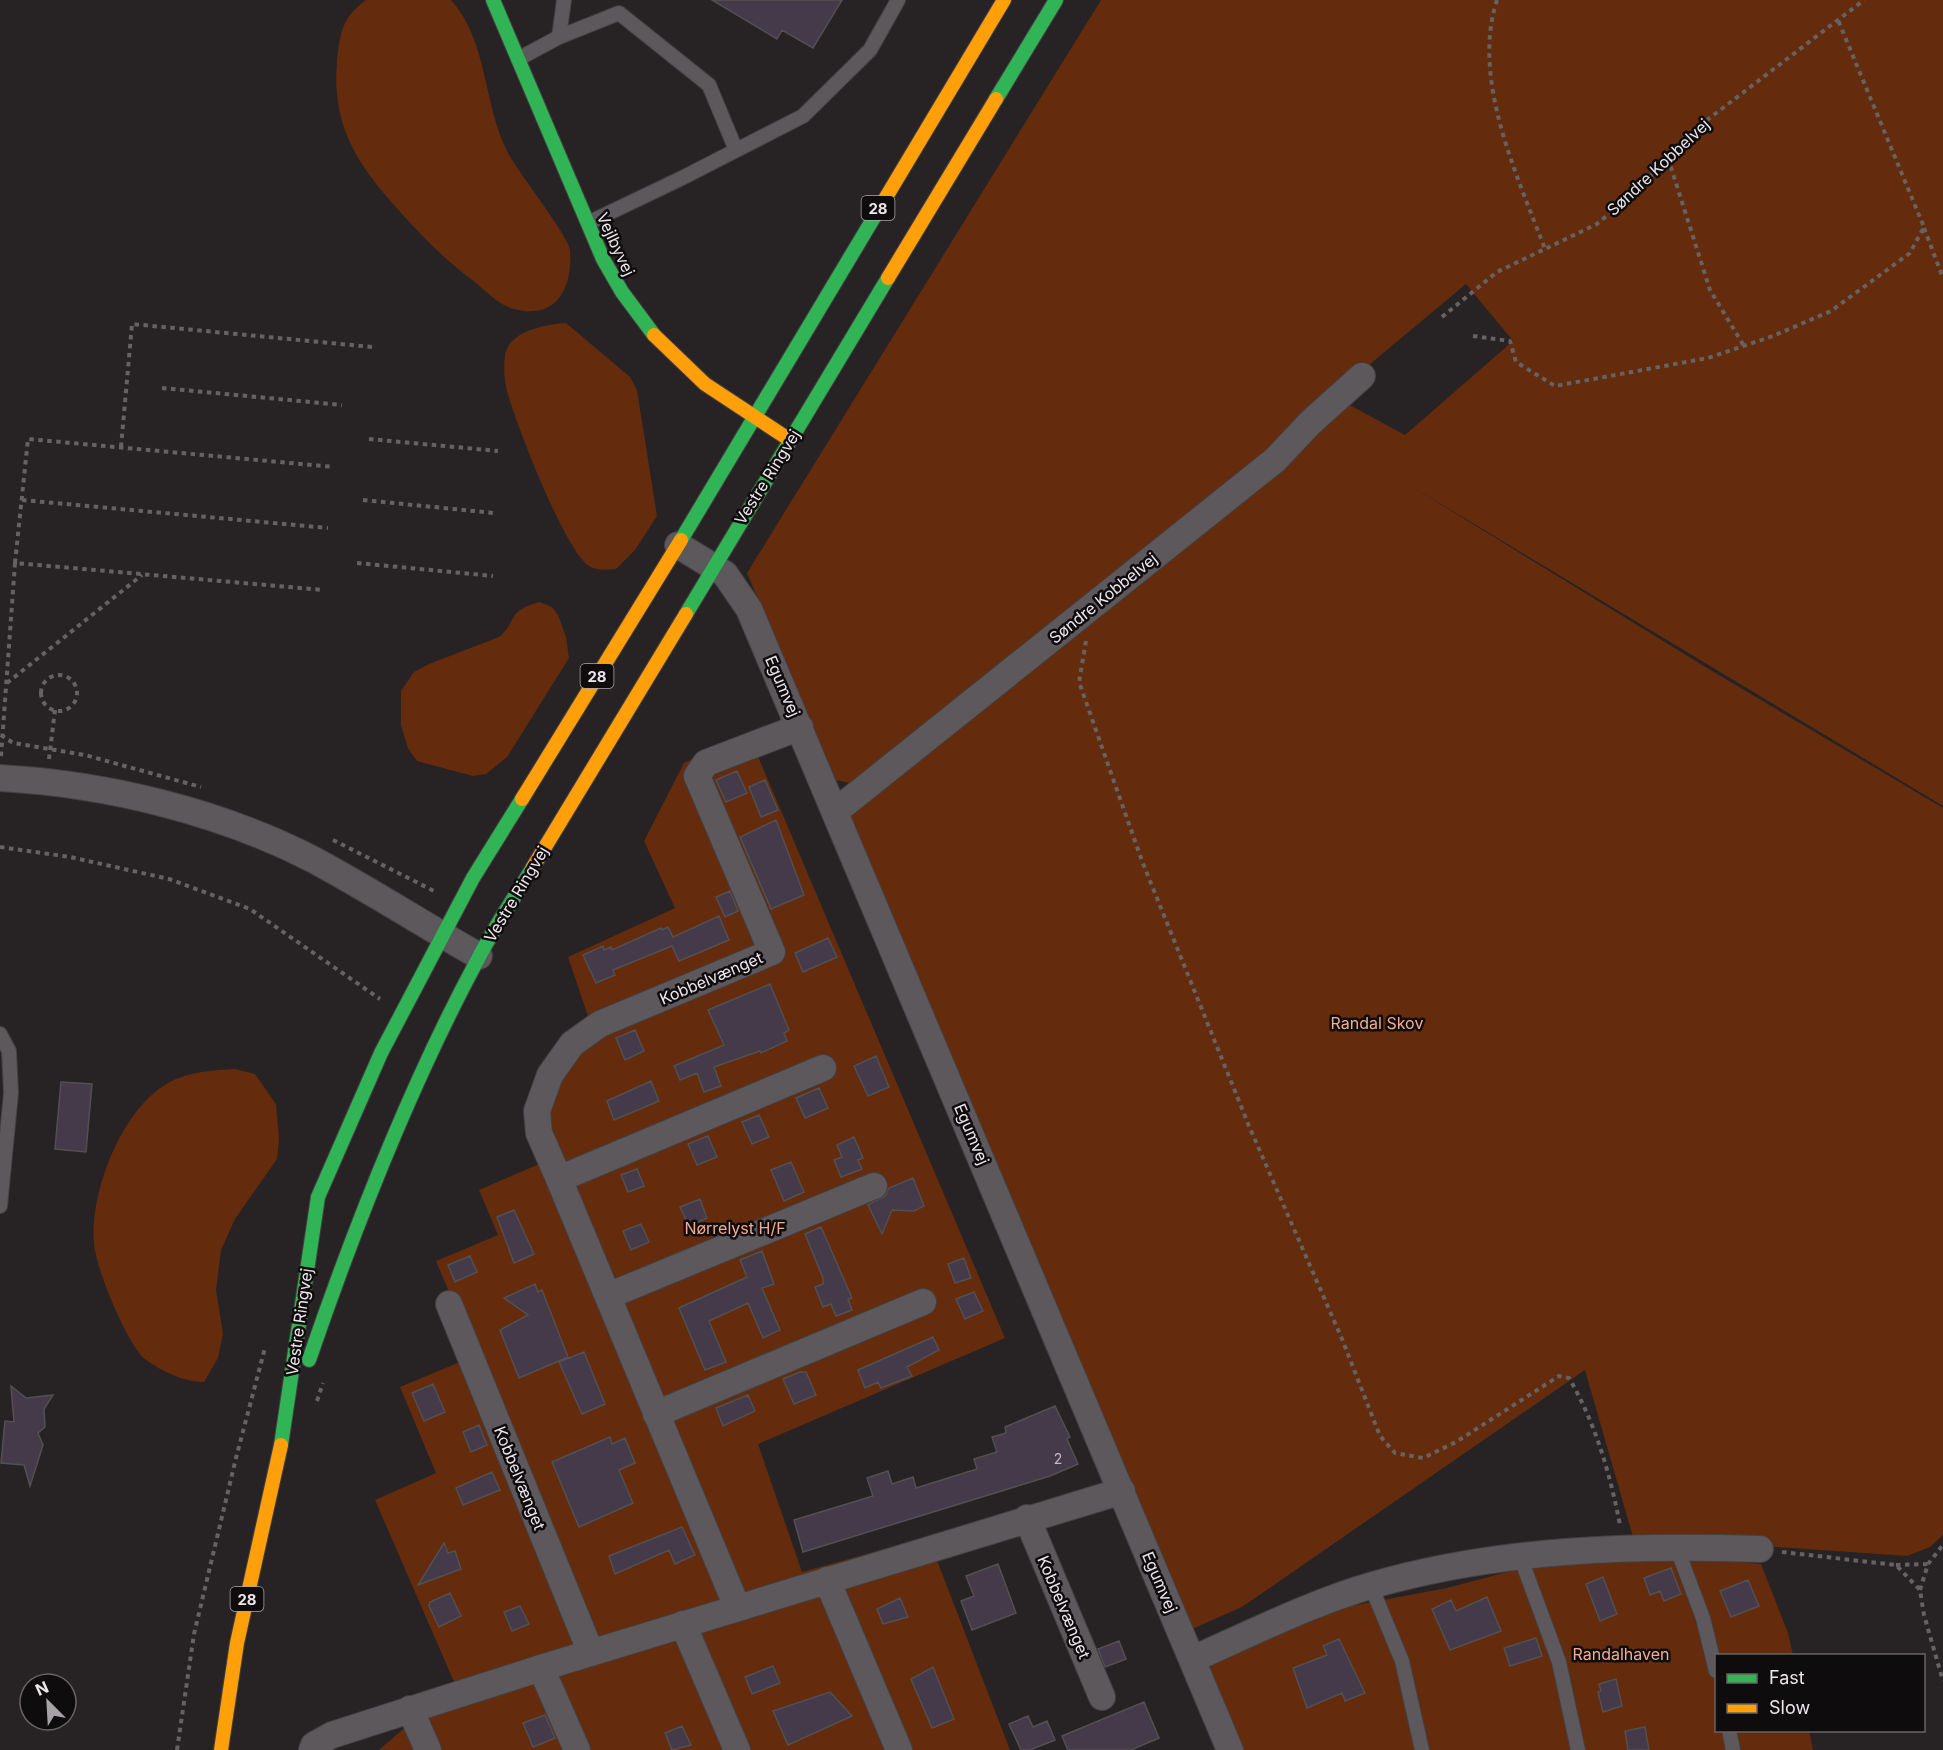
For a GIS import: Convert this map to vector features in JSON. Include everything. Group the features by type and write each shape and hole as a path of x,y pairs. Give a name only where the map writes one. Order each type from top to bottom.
{"main road":[{"name":"Vejlbyvej","path":"493,0 588,223 622,294 645,327 672,357 702,383 790,440"},
{"name":"Vestre Ringvej","path":"220,1750 237,1643 280,1450 318,1197 381,1053 441,934 473,878 678,545 752,417 1004,0"},
{"name":"Vestre Ringvej","path":"280,1450 329,1299 355,1232 424,1066 479,956 1056,0"}],"street":[{"name":"Søndre Kobbelvej","path":"836,811 1275,460 1310,423 1362,376"},
{"name":"Egumvej","path":"678,545 713,566 735,585 749,609 801,727 1230,1750"},
{"name":"Kobbelvænget","path":"737,1607 539,1133 537,1111 550,1075 572,1044 600,1024 772,952 697,776 706,763 801,727"},
{"name":"Vestre Ringvej","path":"0,778 47,780 130,796 209,817 314,860 479,956"},
{"path":"559,1179 823,1068"},
{"path":"608,1296 874,1186"},
{"path":"656,1414 923,1302"},
{"name":"Kobbelvænget","path":"449,1304 591,1653"},
{"path":"312,1750 314,1745 332,1735 410,1709 1027,1518 1122,1491"},
{"name":"Kobbelvænget","path":"1027,1518 1102,1697"},
{"path":"1193,1659 1297,1612 1371,1586 1447,1566 1520,1556 1624,1547 1760,1549"},
{"path":"827,1580 899,1750"},
{"path":"683,1624 737,1750"},
{"path":"541,1668 577,1750"},
{"path":"410,1709 428,1750"}],"lane":[{"path":"559,37 564,0"},
{"path":"588,223 803,116 870,50 898,0"},
{"path":"518,59 559,37 619,13 709,85 736,150"},
{"path":"0,1034 9,1052 11,1093 0,1206"},
{"path":"1676,1546 1703,1618 1715,1667"},
{"path":"1520,1556 1559,1662 1578,1750"},
{"path":"1371,1586 1402,1661 1422,1750"},
{"path":"1729,1732 1733,1750"}],"path":[{"path":"1497,0 1491,17 1491,88 1504,139 1545,249"},
{"name":"Søndre Kobbelvej","path":"1442,317 1497,272 1597,224 1636,191 1698,127 1863,0"},
{"path":"1838,20 1943,278"},
{"path":"1668,158 1710,290 1744,346"},
{"path":"1473,336 1510,340 1516,362 1555,386 1708,358 1831,311 1911,254 1924,227"},
{"path":"121,447 132,324 372,346"},
{"path":"162,388 342,405"},
{"path":"0,767 15,563 28,439 334,467"},
{"path":"369,439 498,451"},
{"path":"22,500 328,528"},
{"path":"363,500 494,513"},
{"path":"15,563 323,590"},
{"path":"357,563 493,576"},
{"path":"6,683 143,574"},
{"path":"1088,633 1078,682 1142,861 1249,1126 1342,1339 1380,1436 1395,1453 1423,1458 1456,1442 1559,1376 1569,1378 1586,1406 1599,1442 1624,1547"},
{"path":"53,676 65,676 74,683 76,699 68,709 55,710 43,700 42,688 53,676"},
{"path":"47,780 55,710"},
{"path":"0,848 70,857 170,879 250,909 382,1001"},
{"path":"315,1408 326,1374"},
{"path":"1943,1545 1928,1564 1920,1590 1924,1615 1943,1681"},
{"path":"1760,1549 1896,1565 1928,1564"},
{"path":"1896,1565 1920,1590"}],"green space":[{"path":"366,0 451,0 463,16 479,53 493,113 507,151 561,231 570,250 570,265 564,290 550,306 526,311 511,308 495,299 427,240 387,197 361,163 344,127 336,86 339,42 344,26 352,13"},
{"name":"Randal Skov","path":"1101,0 1943,0 1943,806 1411,486 1712,671 1943,808 1943,1535 1930,1547 1907,1556 1633,1537 1585,1370 1242,1607 1192,1629 849,813 1344,402 1405,435 1513,341 1466,284 1303,420 854,784 836,780 747,573"},
{"path":"566,323 630,377 637,390 657,516 635,550 616,569 606,570 589,566 567,536 529,454 506,387 505,355 513,340 539,327"},
{"path":"539,602 552,607 558,615 566,637 569,658 507,757 486,774 473,776 417,761 408,748 401,725 401,691 414,672 499,637 521,609"},
{"name":"Nørrelyst H/F","path":"748,733 1005,1338 758,1444 802,1572 928,1537 1010,1750 379,1750 455,1684 375,1500 436,1473 400,1387 460,1362 437,1308 453,1301 436,1261 498,1235 479,1190 539,1164 524,1121 556,1047 588,1016 568,957 675,908 644,841 684,763"},
{"path":"235,1069 255,1074 276,1104 279,1139 277,1159 235,1219 221,1250 216,1290 223,1334 218,1358 204,1382 196,1382 165,1372 145,1359 138,1351 121,1322 100,1269 94,1243 94,1222 97,1200 112,1153 123,1131 151,1095 183,1076"},
{"name":"Randalhaven","path":"1675,1557 1761,1564 1788,1633 1793,1654 1715,1654 1715,1732 1809,1732 1813,1750 1242,1750 1206,1665 1308,1614 1447,1588 1515,1570 1598,1559"}],"building":[{"path":"712,0 842,0 813,48 782,30 777,39"},
{"path":"737,771 747,793 726,802 716,780"},
{"path":"765,780 778,810 761,817 749,787"},
{"path":"776,820 804,895 771,909 740,837"},
{"path":"730,891 738,911 725,917 716,897"},
{"path":"719,916 729,940 679,961 672,946 613,970 615,975 596,983 583,955 603,946 604,950 611,947 612,950 661,928 662,930 668,927 673,937"},
{"path":"828,938 837,957 803,972 795,953"},
{"path":"770,984 789,1030 784,1033 787,1041 761,1053 760,1051 714,1067 721,1086 704,1092 697,1073 680,1080 674,1066 724,1045 708,1010"},
{"path":"635,1030 644,1051 625,1060 616,1038"},
{"path":"876,1056 889,1087 868,1096 854,1066"},
{"path":"651,1081 659,1101 614,1120 607,1101"},
{"path":"61,1082 92,1084 86,1152 55,1149"},
{"path":"819,1088 828,1108 805,1118 796,1098"},
{"path":"759,1115 769,1137 752,1144 742,1122"},
{"path":"708,1136 717,1157 697,1165 688,1144"},
{"path":"854,1137 863,1158 858,1160 862,1169 841,1177 834,1160 842,1157 837,1145"},
{"path":"791,1162 804,1192 784,1201 771,1170"},
{"path":"637,1169 644,1186 628,1192 621,1175"},
{"path":"913,1178 924,1206 914,1211 892,1210 882,1234 868,1205 885,1196 889,1188"},
{"path":"700,1199 707,1218 689,1226 680,1207"},
{"path":"514,1210 534,1254 514,1263 497,1217"},
{"path":"641,1224 649,1242 631,1250 623,1231"},
{"path":"821,1227 852,1298 848,1299 852,1310 836,1316 831,1304 823,1307 815,1287 823,1284 823,1278 805,1234"},
{"path":"762,1251 774,1284 762,1288 780,1330 763,1338 748,1303 709,1321 726,1362 705,1370 679,1308 747,1277 740,1260"},
{"path":"470,1256 477,1272 455,1282 448,1265"},
{"path":"964,1258 971,1278 955,1283 948,1264"},
{"path":"535,1284 538,1292 542,1290 568,1357 519,1378 500,1330 528,1315 504,1298"},
{"path":"974,1292 983,1311 965,1319 956,1299"},
{"path":"933,1337 939,1350 907,1367 912,1376 881,1388 878,1382 865,1388 858,1370"},
{"path":"584,1352 605,1404 582,1414 559,1362"},
{"path":"806,1372 816,1395 794,1404 783,1379"},
{"path":"433,1384 445,1412 424,1421 412,1393"},
{"path":"11,1386 26,1398 53,1395 44,1409 45,1427 38,1433 43,1445 30,1486 24,1465 1,1463 5,1421 14,1422"},
{"path":"748,1395 755,1411 723,1426 716,1408"},
{"path":"1055,1406 1070,1437 1067,1439 1078,1464 1050,1476 803,1552 794,1520 873,1496 867,1478 888,1471 892,1484 913,1477 916,1488 977,1469 974,1459 997,1452 992,1437 1006,1433 1005,1427"},
{"path":"479,1425 487,1445 471,1452 463,1432"},
{"path":"610,1437 612,1444 625,1438 635,1463 619,1470 633,1503 579,1527 552,1462"},
{"path":"492,1472 500,1490 463,1505 456,1488"},
{"path":"682,1527 695,1555 675,1564 669,1550 615,1574 609,1556"},
{"path":"444,1543 448,1553 455,1551 461,1569 418,1585"},
{"path":"998,1564 1016,1613 972,1630 961,1601 974,1596 966,1576"},
{"path":"1671,1568 1681,1594 1664,1601 1660,1591 1650,1595 1644,1578"},
{"path":"1603,1577 1617,1614 1600,1621 1586,1584"},
{"path":"1748,1580 1759,1606 1731,1617 1720,1591"},
{"path":"450,1593 461,1616 439,1627 429,1606 430,1602"},
{"path":"1487,1597 1501,1631 1450,1650 1432,1609 1451,1600 1456,1611"},
{"path":"900,1598 908,1617 883,1624 877,1609"},
{"path":"520,1606 529,1624 512,1631 504,1612"},
{"path":"1536,1638 1542,1656 1510,1666 1504,1648"},
{"path":"1339,1639 1365,1693 1345,1701 1342,1693 1307,1708 1293,1668 1327,1655 1323,1646"},
{"path":"1119,1641 1126,1659 1105,1667 1098,1649"},
{"path":"773,1666 780,1683 752,1694 745,1677"},
{"path":"933,1667 954,1719 932,1728 911,1679"},
{"path":"1616,1679 1622,1706 1603,1712 1598,1692 1601,1691 1599,1684"},
{"path":"830,1692 852,1716 788,1745 773,1711"},
{"path":"1144,1702 1159,1738 1131,1750 1068,1750 1062,1736"},
{"path":"545,1715 555,1738 533,1747 523,1723"},
{"path":"1028,1716 1033,1727 1047,1721 1055,1740 1030,1750 1021,1750 1009,1724"},
{"path":"682,1726 691,1745 672,1750 665,1733"},
{"path":"1645,1727 1649,1750 1628,1750 1625,1731"}],"traffic: fast":[{"path":"493,0 603,259 622,292 654,335"},
{"path":"996,99 1056,0"},
{"path":"681,540 882,204"},
{"path":"686,614 888,278"},
{"path":"281,1445 318,1197 381,1053 473,878 522,799"},
{"path":"309,1360 365,1206 407,1105 485,945 533,867"}],"traffic: slow":[{"path":"882,204 1004,0"},
{"path":"888,278 996,99"},
{"path":"654,335 705,384 790,440"},
{"path":"522,799 681,540"},
{"path":"533,867 686,614"},
{"path":"221,1750 237,1643 281,1445"}]}
